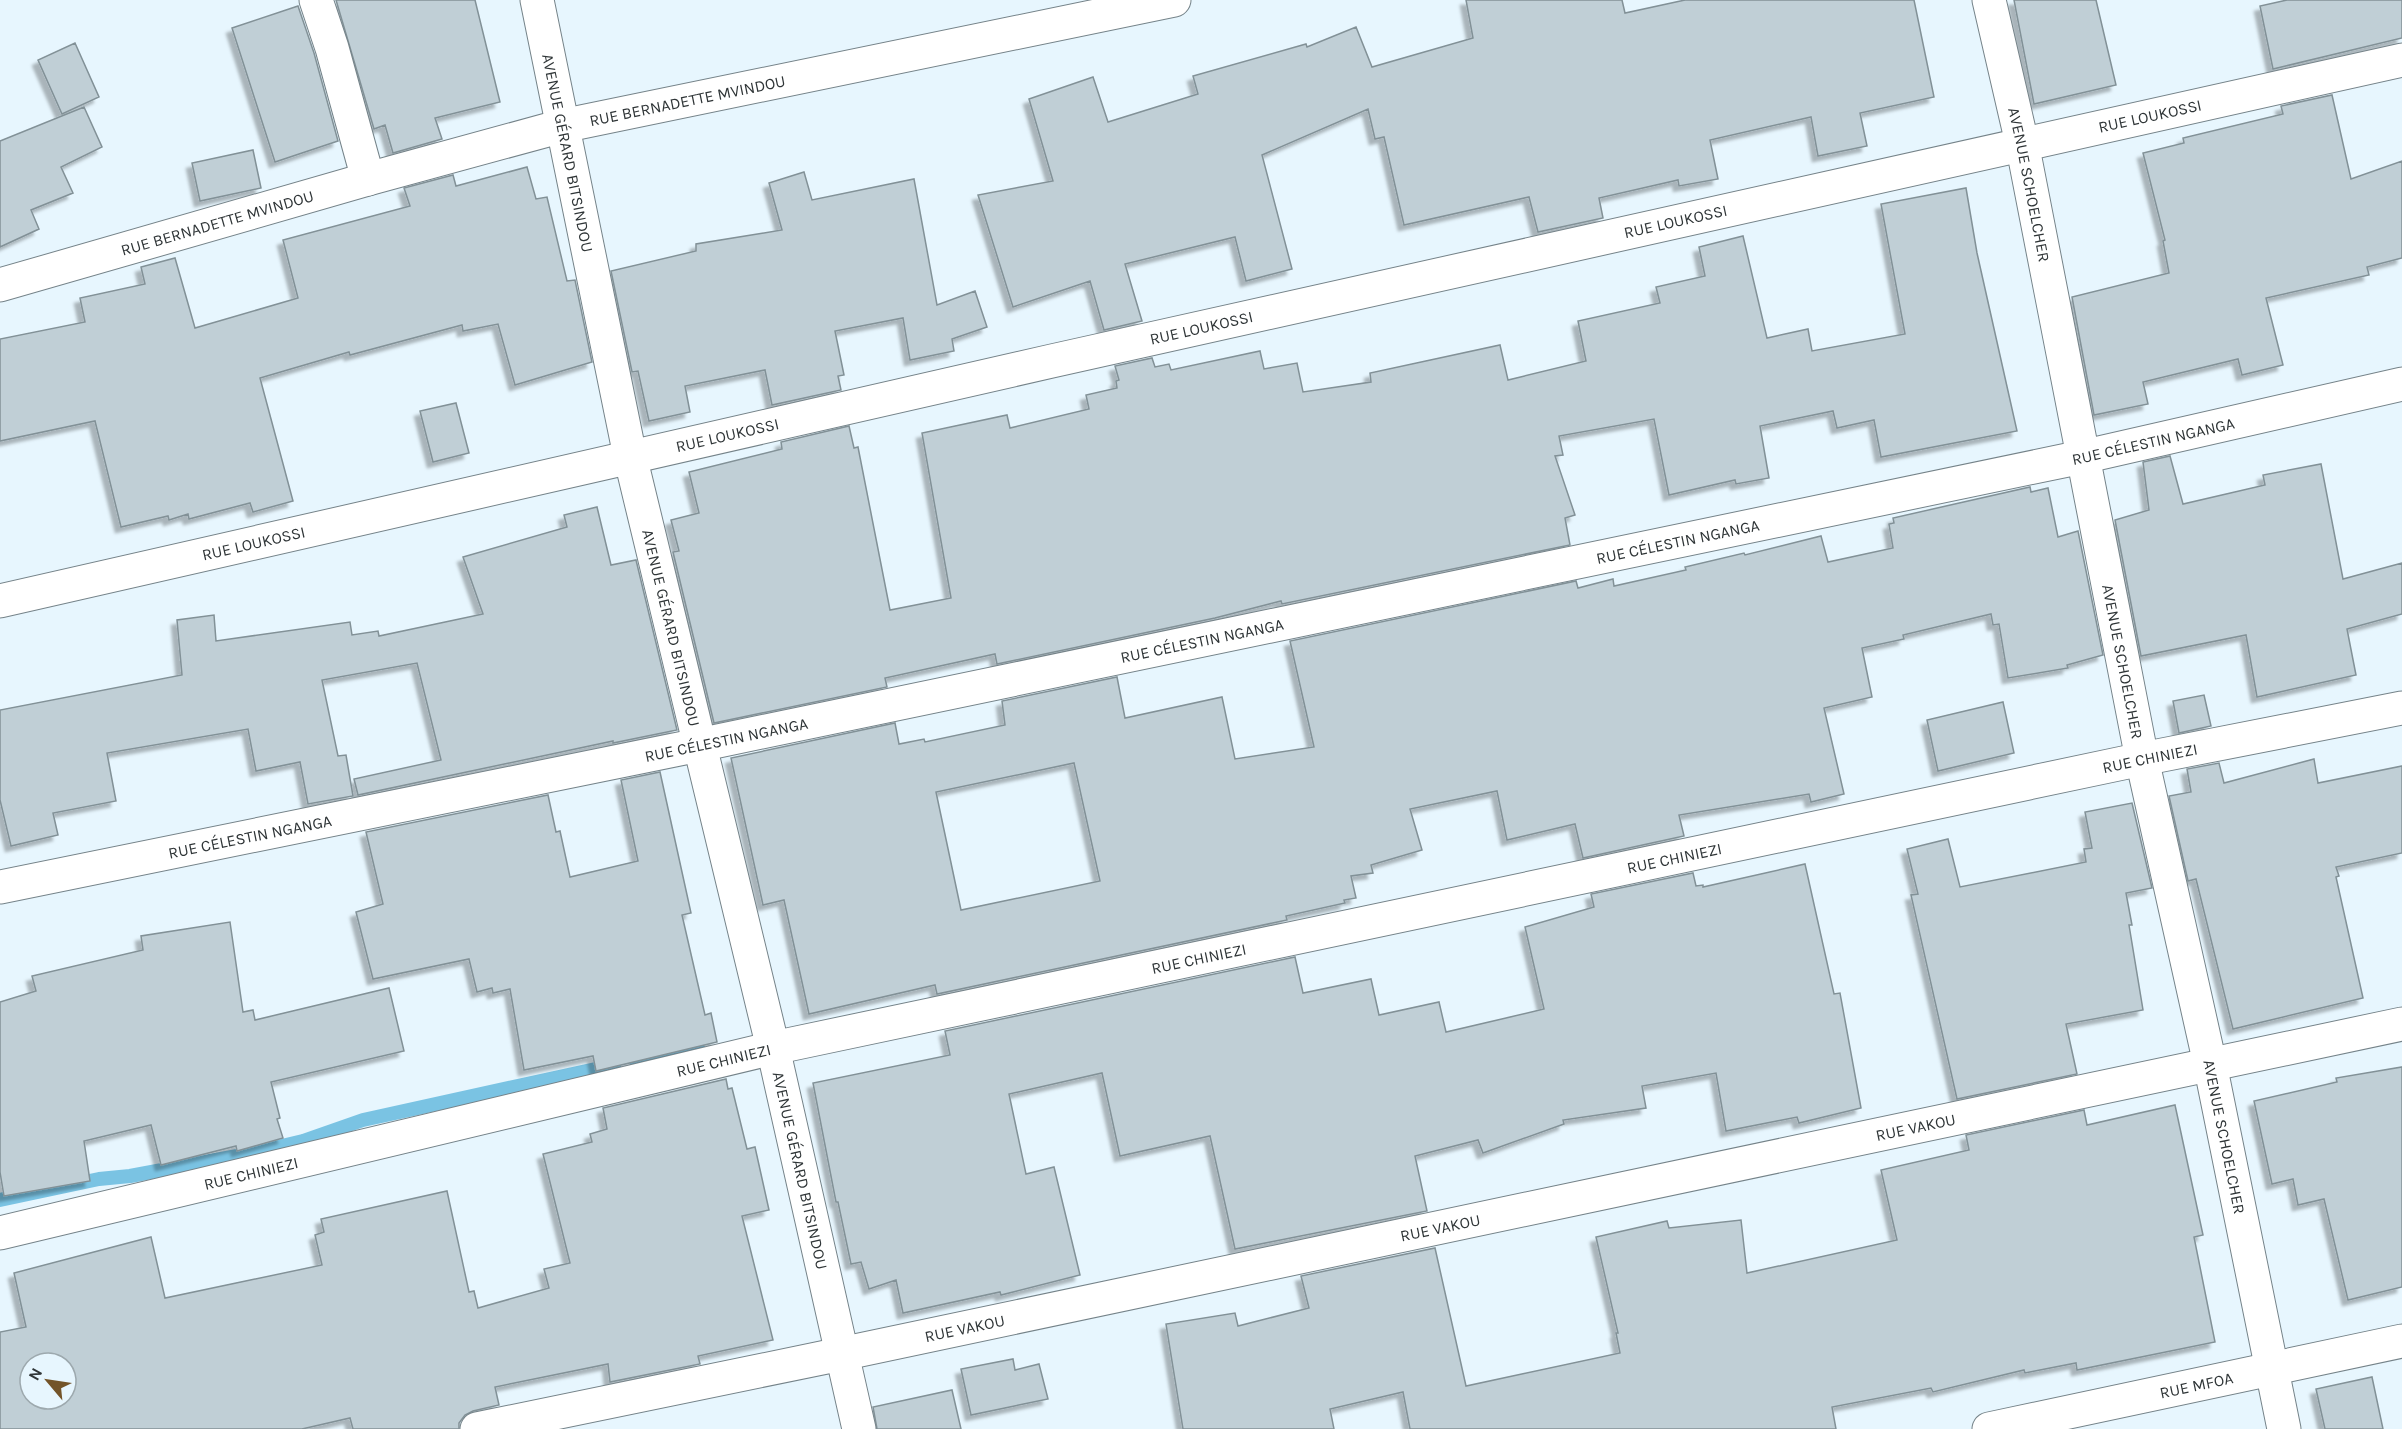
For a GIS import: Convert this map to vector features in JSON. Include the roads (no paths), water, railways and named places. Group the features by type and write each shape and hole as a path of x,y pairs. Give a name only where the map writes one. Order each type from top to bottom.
{"street":[{"path":"316,0 332,48 368,179"},
{"name":"AVENUE GÉRARD BITSINDOU","path":"537,0 630,456 773,1048 859,1429"},
{"name":"RUE BERNADETTE MVINDOU","path":"0,285 368,179 562,126 1174,0"},
{"name":"AVENUE SCHOELCHER","path":"1989,0 2022,143 2142,759 2210,1064 2284,1429"},
{"name":"RUE LOUKOSSI","path":"0,601 630,456 2022,143 2402,60"},
{"name":"RUE CÉLESTIN NGANGA","path":"0,887 699,745 2082,457 2402,384"},
{"name":"RUE CHINIEZI","path":"0,1233 773,1048 2142,759 2402,708"},
{"name":"RUE VAKOU","path":"477,1429 2402,1024"},
{"name":"RUE MFOA","path":"1989,1429 2402,1341"}],"waterway":[{"path":"636,1061 698,1048"},
{"path":"0,1200 99,1179 130,1176 248,1154 303,1141 363,1120 614,1065"}]}
